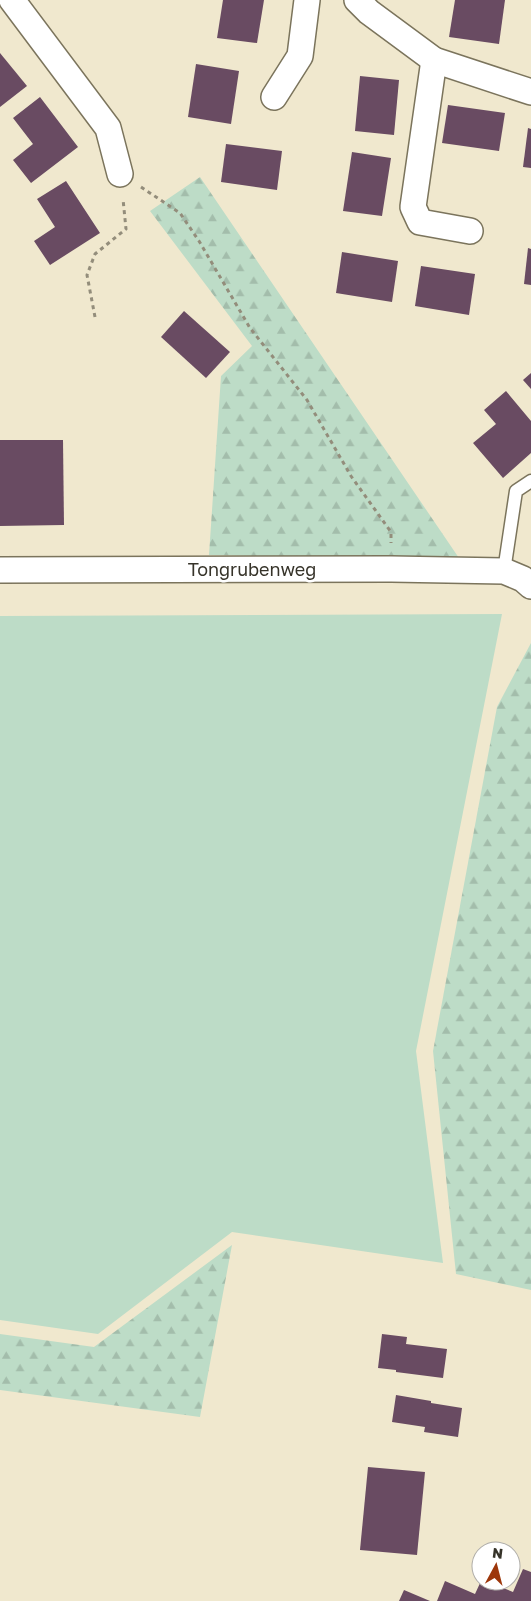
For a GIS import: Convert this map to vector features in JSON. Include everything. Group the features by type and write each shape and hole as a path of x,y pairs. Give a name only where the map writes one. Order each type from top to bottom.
{"street":[{"path":"12,0 108,128 120,174"},
{"path":"274,96 300,56 307,0"},
{"path":"357,0 369,12 434,60 531,92"},
{"path":"434,60 413,207 420,222 470,231"},
{"name":"Tongrubenweg","path":"0,570 391,569 504,571 523,579 531,586"}],"lane":[{"path":"504,571 516,491 531,481"}],"path":[{"path":"95,317 87,275 95,254 126,229 120,174"},
{"path":"120,174 180,213 250,328 307,400 351,476 391,532 391,569"}],"green space":[{"path":"200,177 461,561 209,555 221,376 252,346 150,211"},
{"path":"502,614 416,1051 443,1263 232,1232 98,1334 0,1320 0,616"},
{"path":"531,643 531,1290 456,1274 433,1051 497,707"},
{"path":"232,1245 200,1417 0,1390 0,1334 94,1347"}],"building":[{"path":"223,0 264,0 257,43 217,38"},
{"path":"455,0 505,0 499,44 449,37"},
{"path":"0,53 27,86 0,107"},
{"path":"196,64 239,71 231,124 188,117"},
{"path":"360,76 399,80 394,135 355,131"},
{"path":"40,97 78,147 31,183 13,160 33,144 13,118"},
{"path":"448,105 505,113 499,151 442,143"},
{"path":"528,128 531,129 531,168 523,167"},
{"path":"226,144 282,151 277,190 221,182"},
{"path":"352,152 391,158 382,216 343,211"},
{"path":"66,181 100,233 50,265 34,241 55,227 37,199"},
{"path":"528,248 531,249 531,285 524,284"},
{"path":"342,252 398,261 392,302 336,293"},
{"path":"421,266 475,274 469,315 415,306"},
{"path":"184,311 230,352 206,378 161,337"},
{"path":"531,373 531,389 523,380"},
{"path":"506,391 531,421 531,453 503,478 473,443 496,424 484,410"},
{"path":"0,440 63,440 64,525 0,526"},
{"path":"382,1334 407,1337 406,1344 447,1349 443,1378 378,1368"},
{"path":"396,1395 462,1408 458,1437 424,1432 425,1427 392,1422"},
{"path":"368,1467 425,1472 417,1555 360,1550"},
{"path":"523,1569 531,1572 531,1601 437,1601 445,1581 475,1594 476,1591 521,1591 521,1574"},
{"path":"404,1590 430,1601 399,1601"}]}
